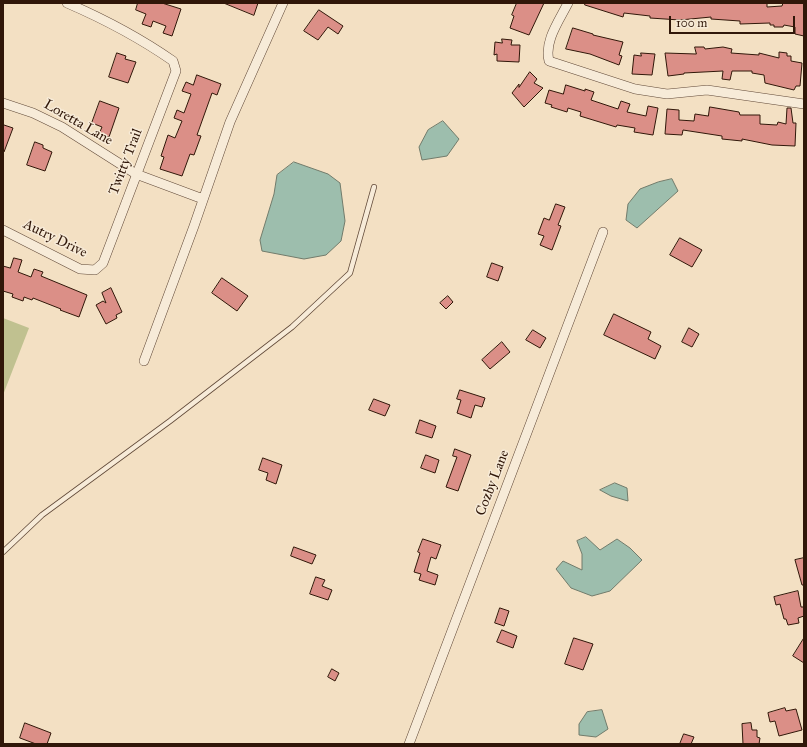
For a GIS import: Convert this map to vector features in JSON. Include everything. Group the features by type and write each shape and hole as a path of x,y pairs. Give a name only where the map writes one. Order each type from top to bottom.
{"street":[{"name":"Twitty Trail","path":"67,3 99,17 134,36 173,61 176,71 103,263 95,270"},
{"path":"144,361 230,122 283,3"},
{"path":"568,3 550,40 547,52 549,61 635,89 667,94 707,90 804,104"},
{"name":"Loretta Lane","path":"3,103 33,113 62,127 136,174 203,199"},
{"name":"Autry Drive","path":"3,230 80,269 95,270"},
{"name":"Cozby Lane","path":"409,744 603,232"}],"lane":[{"path":"3,552 42,515 170,421 287,331 350,273 374,187"}],"green space":[{"path":"3,318 29,328 3,395"}],"shaded area":[{"path":"443,121 459,139 447,156 422,160 419,147 428,130"},
{"path":"294,162 328,174 340,183 345,221 341,241 326,255 304,259 262,251 260,240 274,194 277,175"},
{"path":"672,179 678,191 637,228 626,220 628,204 640,189 658,182"},
{"path":"615,483 627,488 628,501 611,496 600,490"},
{"path":"586,537 600,550 617,539 630,548 642,560 610,591 592,596 571,588 556,569 563,561 582,570 582,554 577,541"},
{"path":"602,710 608,729 596,737 579,735 579,724 587,712"}],"building":[{"path":"138,3 162,3 181,9 172,36 163,33 166,26 153,21 151,27 142,24 146,14 136,10"},
{"path":"224,3 258,3 254,15"},
{"path":"517,3 544,3 529,35 510,28 514,16 512,15"},
{"path":"585,3 767,3 767,7 782,6 783,3 804,3 804,36 795,34 795,27 784,25 783,27 774,27 774,25 770,25 770,23 740,24 740,21 711,19 711,17 680,20 650,18 650,16 624,13 623,17 585,5"},
{"path":"319,10 343,26 338,34 328,27 318,40 304,31"},
{"path":"573,28 593,35 623,42 619,55 622,56 619,65 590,54 566,49"},
{"path":"502,39 512,40 511,45 520,45 519,62 497,61 497,54 494,55 495,42 502,43"},
{"path":"695,47 704,47 705,49 723,47 732,49 731,53 759,55 759,53 779,58 779,52 787,53 787,56 791,56 791,61 802,63 800,86 796,86 794,90 765,83 764,75 752,73 752,71 732,71 730,80 722,79 723,71 684,73 668,76 665,53 696,54"},
{"path":"117,53 126,56 125,59 136,62 128,83 109,77"},
{"path":"641,53 655,54 652,75 632,74 634,55 641,56"},
{"path":"530,72 537,79 534,83 543,88 524,107 512,93 519,84 519,87"},
{"path":"197,75 221,84 217,95 212,93 197,135 201,136 194,155 190,154 182,176 160,169 164,157 161,156 168,135 175,138 182,121 174,118 177,110 184,113 191,94 182,91 186,82 193,85"},
{"path":"566,85 585,91 585,89 594,92 591,100 618,109 621,101 630,104 627,112 646,116 648,106 658,108 653,135 634,132 635,128 617,125 616,127 580,116 581,112 568,108 567,112 551,107 552,105 545,103 549,90 563,94"},
{"path":"100,101 119,108 109,137 99,134 102,127 92,123"},
{"path":"710,107 739,112 740,115 760,115 760,124 777,125 778,122 786,124 787,108 791,108 793,123 796,123 795,146 772,145 742,139 742,141 722,139 722,136 683,130 682,135 665,134 667,109 679,110 679,120 694,121 695,114 708,116"},
{"path":"4,125 13,128 3,152 3,128"},
{"path":"35,142 43,145 43,148 52,152 45,171 27,165"},
{"path":"556,204 565,207 558,225 561,226 552,250 540,245 544,236 538,234 544,218 549,220"},
{"path":"680,238 702,250 692,267 670,255"},
{"path":"14,258 22,260 18,272 31,277 34,269 43,272 41,276 87,295 79,317 33,298 32,300 24,297 23,301 12,297 13,294 3,291 3,266 10,268"},
{"path":"492,263 503,267 498,281 487,277"},
{"path":"222,278 248,296 237,311 212,293"},
{"path":"111,288 122,312 116,315 117,318 106,324 96,305 103,301 106,303 102,293"},
{"path":"448,296 453,302 446,309 440,303"},
{"path":"614,314 651,332 648,339 661,346 655,359 604,335"},
{"path":"689,328 699,334 692,347 682,342"},
{"path":"533,330 546,338 540,348 526,340"},
{"path":"502,342 510,352 490,369 482,360"},
{"path":"460,390 485,398 482,407 475,405 471,418 457,413 461,400 457,399"},
{"path":"374,399 390,405 385,416 369,410"},
{"path":"420,420 436,426 432,438 416,433"},
{"path":"455,449 471,455 458,491 446,487 457,457 453,456"},
{"path":"426,455 439,460 435,473 421,468"},
{"path":"263,458 282,465 276,484 266,480 268,473 259,470"},
{"path":"423,539 441,545 436,559 431,557 427,571 438,575 435,585 419,580 421,574 414,572 420,553 418,552"},
{"path":"294,547 316,555 312,564 291,556"},
{"path":"804,558 804,585 802,585 795,560"},
{"path":"316,577 325,580 322,586 332,590 328,600 310,594"},
{"path":"798,591 801,607 804,607 804,616 798,618 799,623 788,625 786,619 784,619 780,604 776,605 774,597"},
{"path":"500,608 509,611 504,626 495,623"},
{"path":"502,630 517,636 513,648 497,642"},
{"path":"574,638 593,644 583,670 565,664"},
{"path":"804,638 804,663 793,656"},
{"path":"332,669 339,673 335,681 328,677"},
{"path":"785,708 786,711 796,709 802,730 779,736 775,721 770,722 768,713"},
{"path":"25,723 51,733 47,744 36,744 20,738"},
{"path":"751,723 752,730 757,730 757,737 760,738 759,744 743,744 742,724"},
{"path":"684,734 694,737 691,744 680,744"}]}
